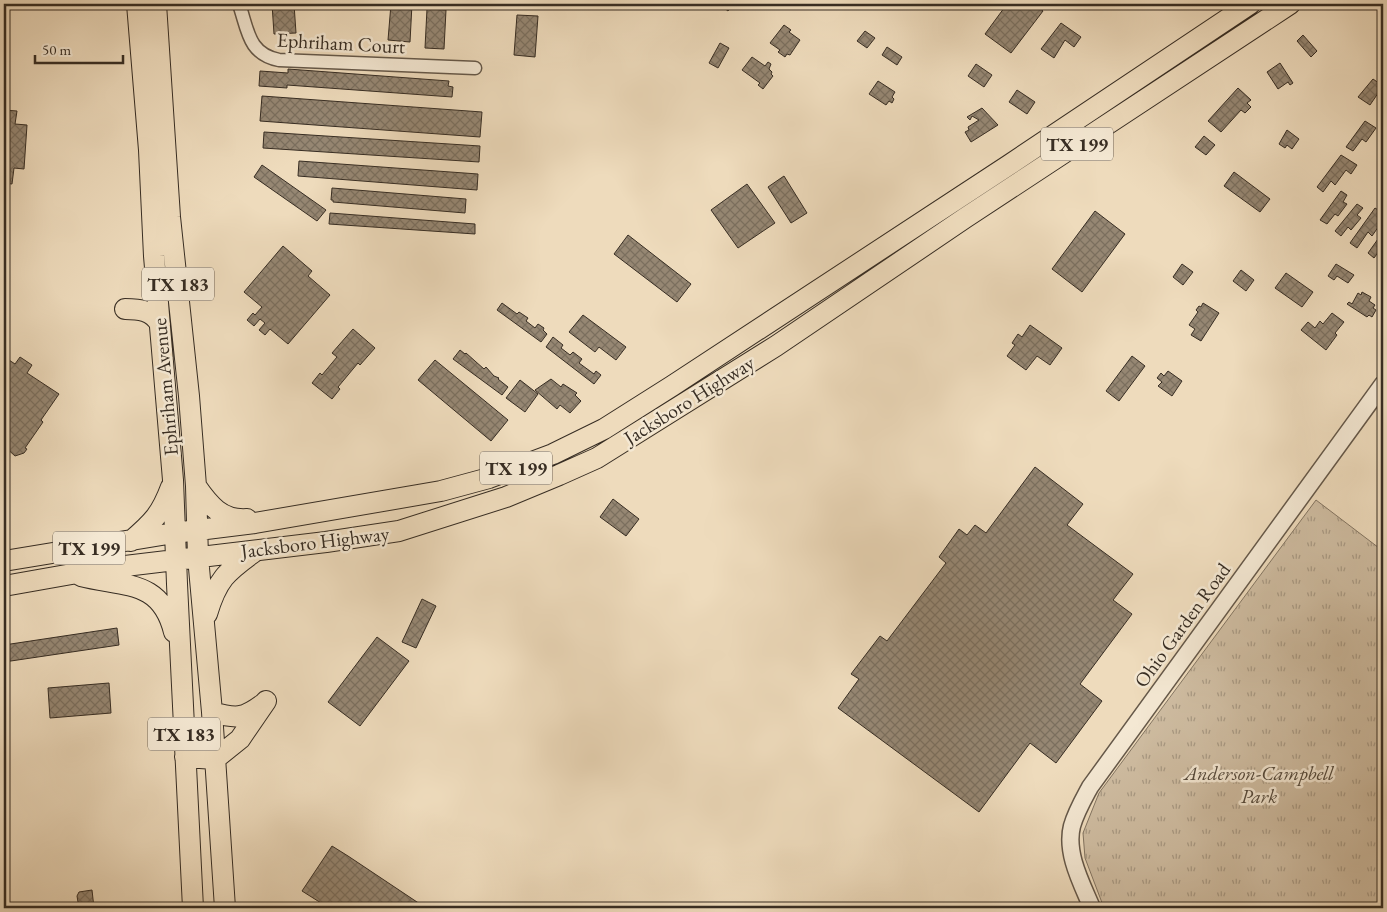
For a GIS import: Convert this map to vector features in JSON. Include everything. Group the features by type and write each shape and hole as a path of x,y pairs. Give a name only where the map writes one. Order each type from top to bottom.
{"main road":[{"name":"Ephriham Avenue","path":"137,4 173,480 175,560"},
{"name":"Ephriham Avenue","path":"156,4 170,217 184,337 196,486 198,557"},
{"name":"Jacksboro Highway","path":"4,561 174,533 255,524 441,491 489,478 553,454 604,429 897,239 1250,4"},
{"name":"Jacksboro Highway","path":"4,586 100,569 400,532 510,496 597,458 790,336 1290,4"},
{"path":"1205,34 1216,53"},
{"path":"146,124 152,132 161,242 165,248 175,255"},
{"path":"125,309 149,312 160,324"},
{"path":"778,316 790,336"},
{"path":"131,541 153,522 164,506 173,480"},
{"path":"196,486 215,510 233,519 304,515"},
{"path":"441,491 444,518"},
{"path":"205,621 211,599 223,577 256,550"},
{"name":"TX 183","path":"198,557 205,621 225,908"},
{"name":"TX 183","path":"175,560 193,908"},
{"path":"75,574 102,581 134,585 153,596 172,621 180,654"},
{"path":"185,757 215,759 240,739 266,701 248,715 229,717 212,712"}],"street":[{"name":"Ephriham Court","path":"239,4 252,44 268,58 475,68"},
{"name":"Ohio Garden Road","path":"1092,908 1075,866 1072,851 1071,828 1082,802 1090,788 1383,384"}],"green space":[{"name":"Anderson-Campbell Park","path":"1316,500 1383,551 1383,908 1104,908 1085,858 1083,833 1099,793"}],"building":[{"path":"272,4 294,4 296,33 274,34"},
{"path":"391,4 412,4 410,42 388,40"},
{"path":"719,4 734,4 728,11"},
{"path":"1007,4 1034,4 1043,11 1011,53 985,34"},
{"path":"427,9 446,10 444,49 425,48"},
{"path":"517,15 538,16 535,57 514,55"},
{"path":"1061,23 1081,37 1074,47 1065,40 1054,58 1041,49"},
{"path":"784,25 791,30 789,32 800,40 790,55 787,54 785,57 778,52 780,50 770,43"},
{"path":"865,31 875,38 867,48 857,41"},
{"path":"1303,35 1317,51 1311,57 1297,41"},
{"path":"720,43 729,48 718,68 709,63"},
{"path":"887,47 902,57 897,65 882,55"},
{"path":"752,57 765,66 768,62 771,64 769,69 773,76 763,89 758,85 760,83 742,70"},
{"path":"1280,63 1293,83 1290,85 1288,82 1278,89 1267,72"},
{"path":"976,64 992,75 984,87 968,76"},
{"path":"288,69 449,81 448,86 453,87 452,97 287,85 287,88 259,86 260,71 288,73"},
{"path":"1373,79 1383,86 1370,105 1358,97"},
{"path":"878,81 895,92 892,97 894,99 892,103 889,101 886,105 869,94"},
{"path":"1238,88 1251,100 1247,103 1251,107 1245,113 1241,110 1221,132 1208,121"},
{"path":"1017,90 1035,102 1027,114 1009,102"},
{"path":"262,96 482,112 480,137 260,121"},
{"path":"982,108 998,125 971,142 965,132 969,130 968,127 979,120 972,116 970,120 967,117"},
{"path":"4,110 17,111 15,124 27,125 24,169 14,168 12,184 4,183"},
{"path":"1365,121 1376,128 1366,142 1362,139 1353,151 1346,147"},
{"path":"1287,130 1299,139 1292,149 1287,145 1285,148 1279,144"},
{"path":"264,132 480,146 479,162 263,148"},
{"path":"1204,136 1215,145 1206,155 1195,147"},
{"path":"1341,155 1357,165 1351,174 1346,170 1335,185 1331,181 1323,192 1317,187"},
{"path":"299,161 478,174 477,190 298,176"},
{"path":"262,165 326,210 317,221 254,177"},
{"path":"1234,172 1270,199 1260,212 1224,186"},
{"path":"784,176 807,213 791,223 768,187"},
{"path":"747,184 775,223 738,248 711,210"},
{"path":"332,188 466,199 465,213 333,202 331,200"},
{"path":"1341,191 1347,195 1343,202 1347,204 1338,216 1335,214 1327,224 1320,220"},
{"path":"1357,204 1363,208 1357,215 1361,218 1351,230 1348,227 1341,236 1335,231"},
{"path":"1375,208 1383,213 1383,225 1381,223 1372,236 1368,232 1357,248 1350,243"},
{"path":"1095,211 1125,234 1082,292 1052,269"},
{"path":"330,213 475,224 475,234 329,224"},
{"path":"1383,232 1383,246 1374,258 1368,253"},
{"path":"628,235 691,284 677,302 614,254"},
{"path":"283,246 312,271 308,276 330,295 288,344 270,329 265,335 259,330 265,323 260,319 254,326 247,320 262,307 244,292"},
{"path":"1182,264 1193,272 1183,285 1173,277"},
{"path":"1336,264 1354,275 1348,283 1337,276 1334,280 1328,276"},
{"path":"1241,270 1254,280 1246,291 1233,281"},
{"path":"1286,273 1313,292 1302,307 1275,288"},
{"path":"1362,292 1371,297 1369,301 1375,305 1373,308 1376,310 1372,317 1369,315 1367,317 1347,304 1349,302 1352,304 1358,293 1361,295"},
{"path":"502,303 517,314 519,312 528,318 526,321 535,328 538,324 544,328 543,330 547,334 541,342 497,310"},
{"path":"1203,303 1219,313 1201,341 1191,335 1195,329 1189,325 1198,312 1196,310"},
{"path":"1332,313 1344,322 1335,333 1337,335 1326,350 1301,330 1308,322 1315,328 1320,321 1323,324"},
{"path":"583,315 626,347 616,360 599,347 595,352 569,332"},
{"path":"1030,325 1062,348 1050,365 1037,356 1026,370 1007,356 1015,345 1012,343 1018,334 1022,337"},
{"path":"353,329 375,348 360,365 358,363 338,387 340,389 332,399 312,383 320,373 322,375 337,357 332,353"},
{"path":"553,337 563,345 561,348 570,355 573,352 582,359 579,363 594,374 596,371 601,375 594,384 546,347"},
{"path":"460,350 484,369 486,367 508,387 502,395 453,359"},
{"path":"1132,356 1145,366 1119,401 1106,391"},
{"path":"20,357 32,365 27,373 59,394 41,420 43,422 25,448 27,449 24,453 15,456 4,446 4,369 9,360 15,364"},
{"path":"435,360 508,420 491,441 418,380"},
{"path":"1168,371 1182,381 1172,396 1158,386 1162,382 1157,378 1161,373 1164,376"},
{"path":"551,379 561,387 563,384 577,393 575,395 581,401 570,413 560,405 557,409 535,390"},
{"path":"520,380 538,394 525,412 506,398"},
{"path":"1035,467 1083,504 1067,525 1133,574 1113,600 1132,614 1080,684 1102,701 1056,763 1030,743 979,812 838,708 859,679 851,674 880,636 887,641 946,563 939,557 959,529 967,535 975,525 986,533"},
{"path":"613,499 639,519 626,536 600,517"},
{"path":"422,599 436,606 416,648 402,642"},
{"path":"117,628 119,645 4,662 4,645"},
{"path":"377,637 409,661 360,726 328,702"},
{"path":"109,683 111,713 50,718 48,688"},
{"path":"332,846 426,908 329,908 302,891"},
{"path":"92,890 94,908 79,908 77,896 79,892"}]}
